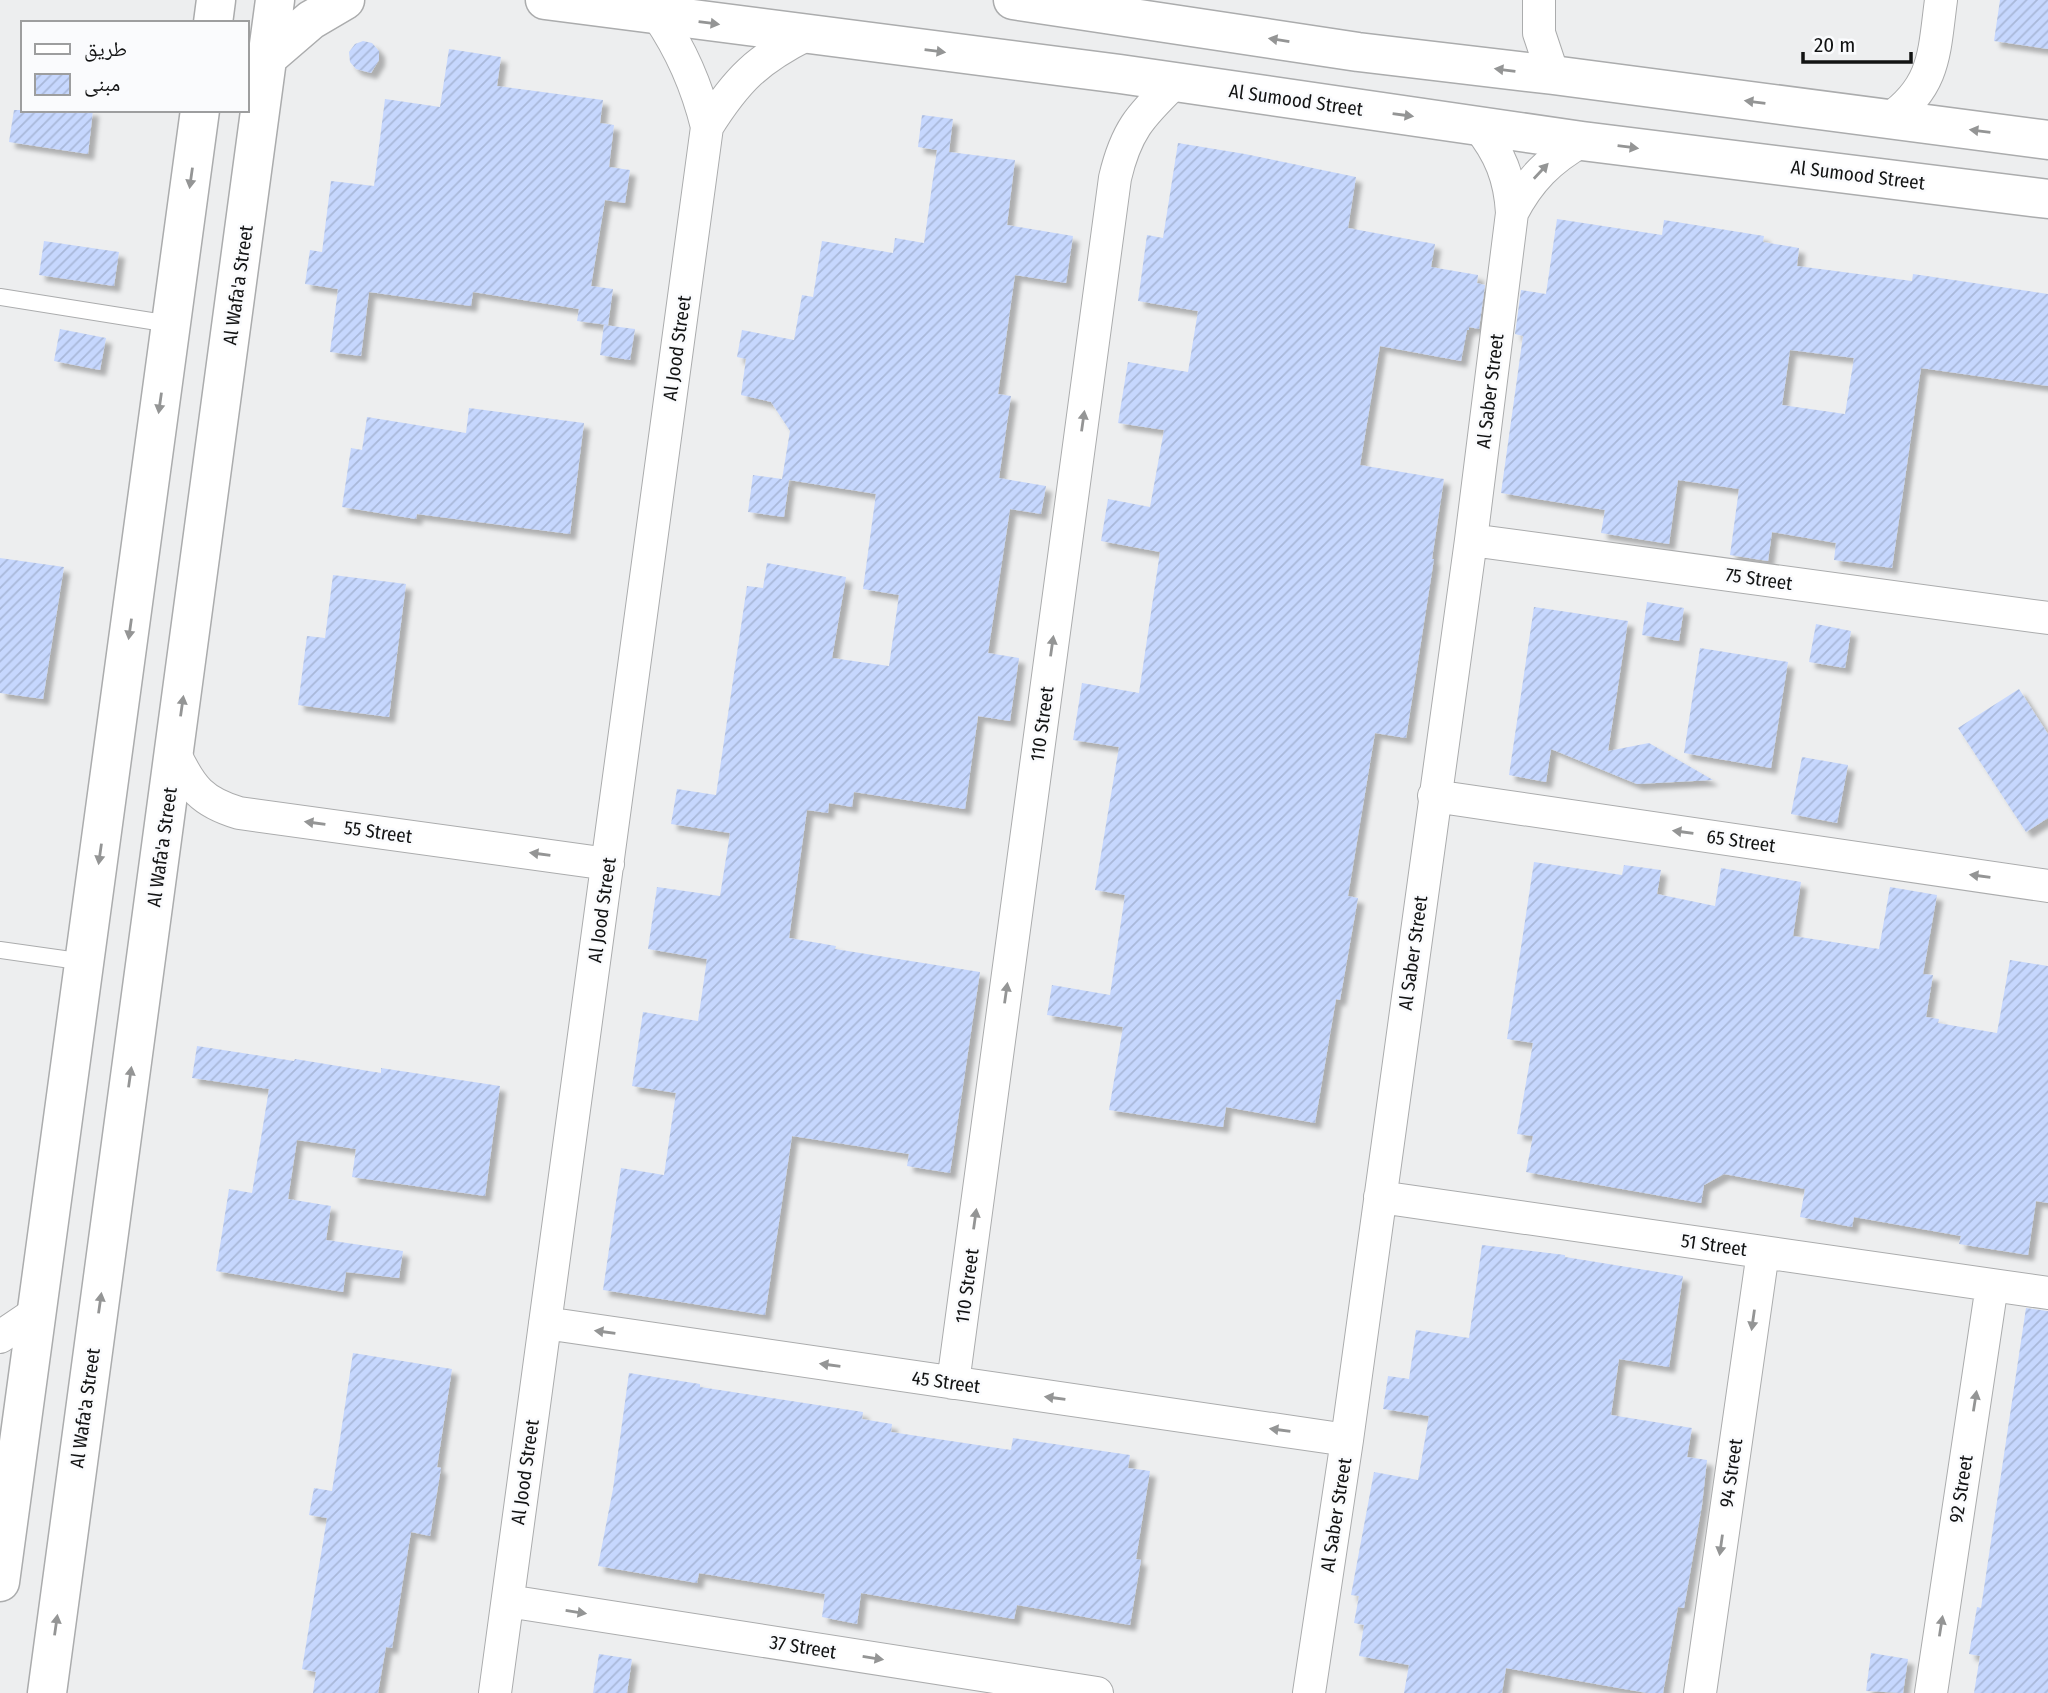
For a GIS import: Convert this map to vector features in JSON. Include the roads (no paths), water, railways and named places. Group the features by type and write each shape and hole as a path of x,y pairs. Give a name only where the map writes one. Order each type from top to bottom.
{"street":[{"path":"213,21 216,0"},
{"name":"Al Wafa'a Street","path":"47,1693 275,0"},
{"path":"268,57 311,20 345,0"},
{"name":"Al Sumood Street","path":"545,0 1174,83 1582,141 2048,199"},
{"path":"1013,0 1117,7 1357,52 2048,140"},
{"path":"1539,0 1539,33 1553,75"},
{"path":"1889,119 1914,99 1930,71 1941,0"},
{"name":"Al Jood Street","path":"495,1693 707,127 700,97 689,69 658,16"},
{"name":"Al Jood Street","path":"707,127 726,97 749,71 777,50 808,34"},
{"name":"110 Street","path":"953,1383 1115,178 1128,135 1144,113 1174,83"},
{"path":"0,1582 9,1437 37,1312 200,112"},
{"name":"Al Saber Street","path":"1309,1693 1348,1440 1513,212 1507,175 1500,157 1478,126"},
{"name":"Al Saber Street","path":"1513,212 1522,194 1548,163 1582,141"},
{"name":"75 Street","path":"1471,540 2048,618"},
{"name":"55 Street","path":"175,754 186,776 201,796 220,807 239,813 608,864"},
{"name":"65 Street","path":"1434,796 2048,886"},
{"name":"51 Street","path":"1380,1197 2048,1293"},
{"name":"94 Street","path":"1700,1693 1762,1252"},
{"name":"92 Street","path":"1931,1693 1992,1285"},
{"path":"0,1337 37,1312"},
{"name":"45 Street","path":"545,1323 1348,1440"},
{"name":"37 Street","path":"508,1601 1097,1693"}],"lane":[{"path":"0,297 170,324"},
{"path":"0,950 85,962"}]}
